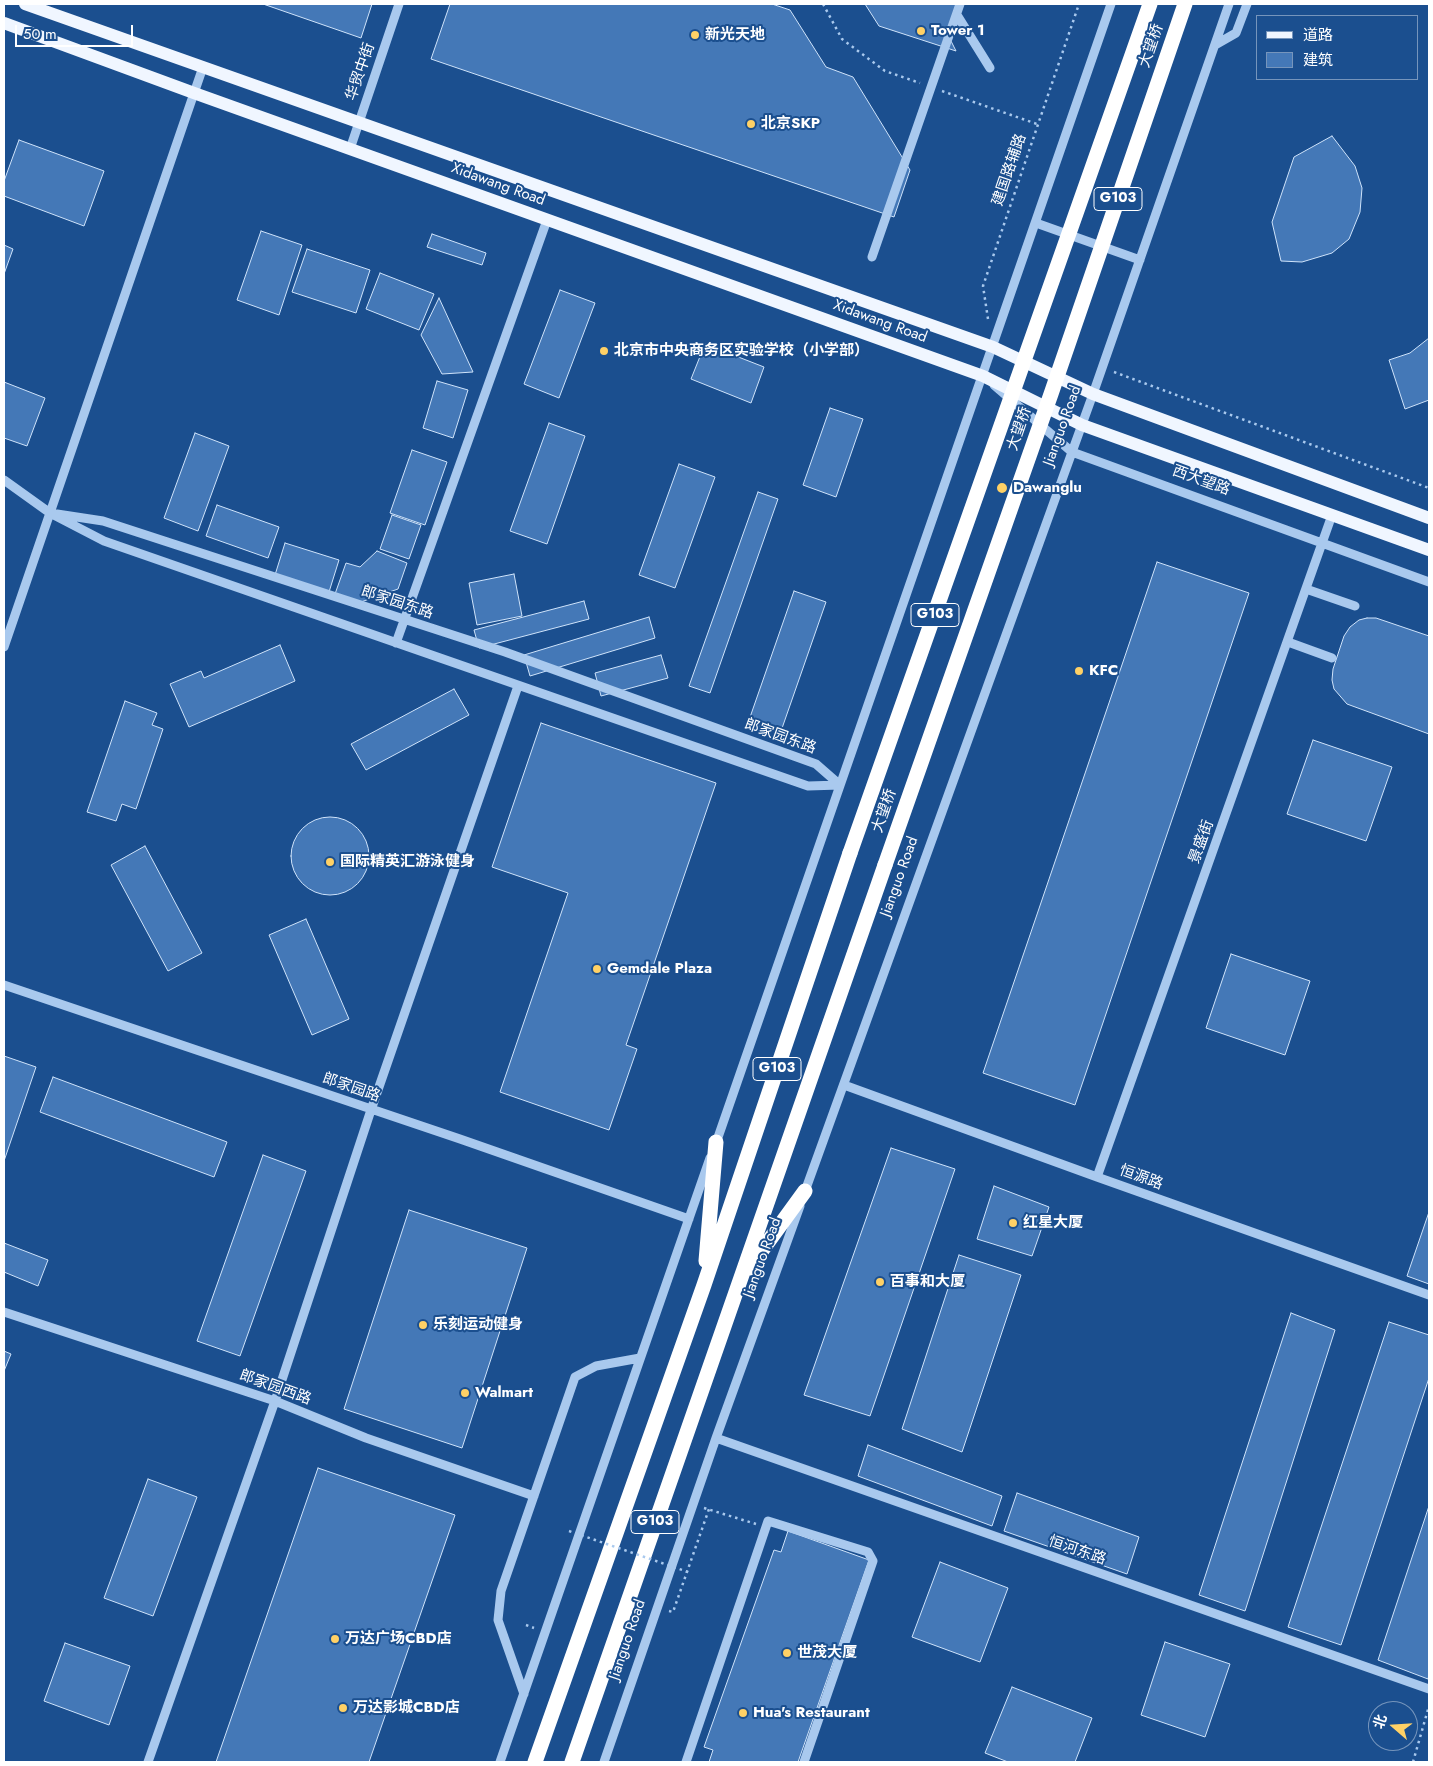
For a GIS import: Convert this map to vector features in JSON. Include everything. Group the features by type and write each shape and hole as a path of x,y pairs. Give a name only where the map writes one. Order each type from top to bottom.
{"highway":[{"name":"大望桥","path":"704,1285 850,853 1150,4"},
{"name":"大望桥","path":"885,865 1051,394 1185,4"},
{"name":"Jianguo Road","path":"572,1762 885,865"},
{"path":"704,1285 716,1142"},
{"path":"739,1282 805,1191"},
{"name":"G103","path":"535,1762 704,1285"}],"main road":[{"name":"Xidawang Road","path":"25,4 993,347 1093,394"},
{"name":"Xidawang Road","path":"4,23 982,376 1082,425"},
{"path":"1093,394 1429,518"},
{"name":"西大望路","path":"1082,425 1429,550"}],"street":[{"name":"华贸中街","path":"350,149 399,4"},
{"path":"872,257 960,4"},
{"path":"500,1762 1111,4"},
{"name":"Jianguo Road","path":"604,1762 716,1438 1082,425 1229,4"},
{"path":"1215,45 1236,33 1247,4"},
{"path":"957,15 990,68"},
{"path":"4,647 203,67"},
{"path":"396,643 547,220"},
{"path":"1036,223 1140,260"},
{"name":"西大望路","path":"982,376 1072,452 1429,582"},
{"name":"郎家园东路","path":"4,480 50,513 104,541 808,786 840,786"},
{"name":"郎家园东路","path":"50,513 102,521 505,652 816,764 840,786"},
{"name":"景盛街","path":"1097,1177 1332,515"},
{"path":"1306,588 1355,606"},
{"path":"1288,642 1332,658"},
{"path":"148,1762 275,1401 371,1110 518,686"},
{"name":"郎家园路","path":"4,985 460,1139 689,1219"},
{"name":"恒源路","path":"844,1084 1097,1177 1429,1295"},
{"name":"郎家园西路","path":"4,1312 275,1401 366,1438 534,1496"},
{"path":"524,1694 498,1620 501,1591 574,1377 596,1366 640,1358"},
{"name":"恒河东路","path":"716,1438 1429,1689"},
{"path":"686,1762 768,1521 868,1552 873,1561 804,1762"}],"path":[{"name":"建国路辅路","path":"989,321 983,286 1079,4"},
{"path":"1102,368 1429,488"},
{"path":"693,1505 766,1527"},
{"path":"673,1612 709,1509"},
{"path":"569,1531 688,1572"},
{"path":"1413,1762 1429,1706"}],"building":[{"path":"263,4 372,4 361,38"},
{"name":"北京SKP","path":"450,4 772,4 790,10 826,67 853,77 910,170 894,217 431,59"},
{"name":"Tower 1","path":"865,4 959,4 948,35 956,51 879,26"},
{"path":"1332,136 1355,166 1362,188 1360,212 1349,239 1332,253 1302,262 1281,261 1272,222 1294,157"},
{"path":"19,140 104,171 84,226 4,196 4,181"},
{"path":"261,231 302,245 279,315 237,300"},
{"path":"432,234 486,253 482,265 427,247"},
{"path":"4,245 13,249 4,274"},
{"path":"307,249 370,270 356,313 292,292"},
{"path":"380,273 434,294 419,330 366,309"},
{"path":"560,290 595,303 559,398 524,384"},
{"path":"439,298 473,372 442,374 421,335"},
{"path":"1429,338 1429,400 1405,409 1389,360 1410,353"},
{"path":"705,344 764,367 751,403 691,379"},
{"path":"437,381 468,390 453,438 423,428"},
{"path":"4,382 45,398 27,446 4,438"},
{"path":"830,408 863,419 836,497 803,485"},
{"path":"549,423 585,436 547,544 510,531"},
{"path":"195,433 229,446 198,531 164,518"},
{"path":"412,450 447,462 425,525 390,513"},
{"path":"679,464 715,477 675,588 639,575"},
{"path":"758,492 778,499 710,693 689,686"},
{"path":"217,505 279,527 268,558 206,536"},
{"path":"392,515 421,525 409,559 380,549"},
{"path":"285,543 339,560 329,592 275,575"},
{"path":"377,551 407,563 398,589 358,603 335,594 346,563 360,567"},
{"path":"1157,562 1249,593 1075,1105 983,1073"},
{"path":"514,574 522,616 477,625 469,583"},
{"path":"794,591 826,602 780,734 748,723"},
{"path":"584,601 589,619 479,648 474,630"},
{"path":"649,617 655,638 530,676 524,655"},
{"path":"1376,618 1429,636 1429,734 1347,704 1334,689 1332,680 1333,669 1344,636 1350,627 1359,620"},
{"path":"280,645 295,681 189,727 170,684 201,671 204,678"},
{"path":"661,655 668,678 601,696 595,673"},
{"path":"454,689 469,715 366,770 351,744"},
{"path":"125,701 157,713 152,725 163,729 136,809 122,804 116,821 87,812"},
{"name":"Gemdale Plaza","path":"541,723 716,783 626,1045 637,1049 609,1130 500,1092 568,893 492,867"},
{"path":"1313,740 1392,767 1366,841 1287,814"},
{"name":"国际精英汇游泳健身","path":"330,817 345,820 358,828 366,841 369,856 366,871 358,884 345,892 330,895 315,892 302,884 294,871 291,856 294,841 302,828 315,820"},
{"path":"145,846 202,953 168,971 111,865"},
{"path":"306,919 349,1019 312,1035 269,935"},
{"path":"1231,954 1310,981 1285,1055 1206,1028"},
{"path":"4,1056 36,1067 4,1161"},
{"path":"53,1077 227,1142 214,1177 40,1112"},
{"name":"百事和大厦","path":"891,1148 955,1169 870,1416 804,1395"},
{"path":"263,1155 306,1171 240,1356 197,1341"},
{"name":"红星大厦","path":"994,1186 1049,1207 1032,1256 977,1239"},
{"path":"409,1210 527,1248 462,1448 344,1409"},
{"path":"1429,1212 1429,1284 1407,1276"},
{"path":"4,1243 48,1260 38,1286 4,1272"},
{"path":"959,1255 1021,1275 962,1452 902,1429"},
{"path":"1291,1313 1335,1330 1245,1611 1199,1595"},
{"path":"1389,1322 1429,1335 1429,1378 1341,1645 1288,1627"},
{"path":"4,1351 11,1354 4,1371"},
{"path":"868,1445 1002,1496 992,1526 858,1476"},
{"name":"万达广场CBD店","path":"318,1468 455,1515 369,1762 216,1762"},
{"path":"148,1479 197,1497 153,1616 104,1598"},
{"path":"1017,1493 1139,1537 1127,1574 1004,1531"},
{"path":"1429,1506 1429,1675 1428,1679 1378,1660"},
{"name":"世茂大厦","path":"788,1531 869,1560 798,1762 709,1762 713,1750 704,1747 774,1550 781,1552"},
{"path":"940,1562 1008,1588 980,1662 912,1637"},
{"path":"1165,1642 1230,1664 1205,1737 1141,1715"},
{"path":"65,1643 130,1666 109,1725 44,1701"},
{"path":"1012,1687 1092,1718 1075,1762 1008,1762 985,1753"}],"place":[{"name":"Tower 1","path":"921,31"},
{"name":"新光天地","path":"695,35"},
{"name":"北京SKP","path":"751,124"},
{"name":"北京市中央商务区实验学校（小学部）","path":"604,351"},
{"name":"Dawanglu","path":"1002,488"},
{"name":"KFC","path":"1079,671"},
{"name":"国际精英汇游泳健身","path":"330,862"},
{"name":"Gemdale Plaza","path":"597,969"},
{"name":"红星大厦","path":"1013,1223"},
{"name":"百事和大厦","path":"880,1282"},
{"name":"乐刻运动健身","path":"423,1325"},
{"name":"Walmart","path":"465,1393"},
{"name":"万达广场CBD店","path":"335,1639"},
{"name":"世茂大厦","path":"787,1653"},
{"name":"万达影城CBD店","path":"343,1708"},
{"name":"Hua's Restaurant","path":"743,1713"}]}
